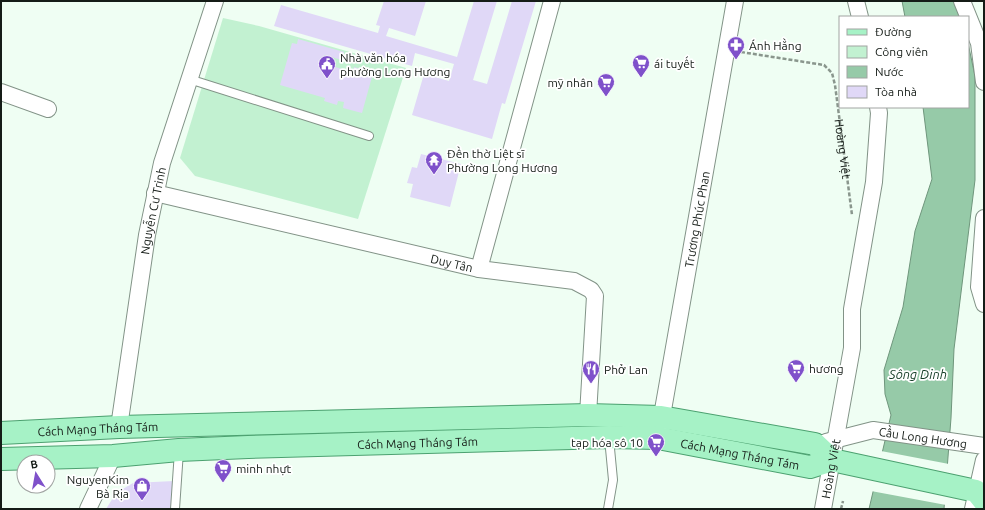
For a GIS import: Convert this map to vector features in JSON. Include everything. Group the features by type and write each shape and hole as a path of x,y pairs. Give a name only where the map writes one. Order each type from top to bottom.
{"main road":[{"name":"Cách Mạng Tháng Tám","path":"1,433 119,427 588,415 661,417 827,448 863,466 976,495"},
{"path":"113,456 119,427"},
{"name":"Cách Mạng Tháng Tám","path":"1,459 113,456 179,450 608,437 658,438 810,467 827,448"}],"street":[{"name":"Nguyễn Cư Trinh","path":"119,427 146,235 155,194 162,163 215,1"},
{"name":"Duy Tân","path":"155,194 479,268 552,1"},
{"name":"Trương Phúc Phan","path":"658,438 735,1"},
{"path":"856,1 860,16"},
{"path":"962,1 968,16"},
{"path":"969,18 979,43 984,82"},
{"path":"1,92 48,109"},
{"name":"Hoàng Việt","path":"823,509 827,448 852,348 852,309 874,182 878,108"},
{"path":"984,218 979,287 984,304"},
{"path":"479,268 574,281 591,290 594,296 588,415"},
{"name":"Cách Mạng Tháng Tám","path":"827,448 873,430"},
{"name":"Cầu Long Hương","path":"873,430 979,445"},
{"path":"88,509 113,456"},
{"path":"976,495 984,460"}],"lane":[{"path":"189,79 369,136"},
{"path":"608,437 613,480 608,509"},
{"path":"175,509 179,450"}],"path":[{"name":"Hoàng Việt","path":"727,50 824,65 832,73 842,127 852,221"},
{"path":"841,509 843,501"}],"green space":[{"path":"223,18 259,26 406,68 358,219 195,176 180,158"}],"water":[{"path":"902,1 958,1 963,16 905,16"},
{"name":"Sông Dinh","path":"969,48 975,76 975,180 954,349 951,418 944,509 869,509 891,415 885,394 884,370 903,307 915,231 932,179 923,108 969,108"}],"pier":[{"path":"881,451 949,464 946,505 871,491"}],"building":[{"path":"384,1 426,1 415,36 389,28 386,36 457,57 474,1 497,1 473,80 487,84 512,1 536,1 505,104 502,103 492,139 412,115 424,74 449,81 454,64 415,53 412,66 274,26 281,5 378,33 380,26 376,25"},
{"name":"Nhà văn hóa phường Long Hương","path":"298,39 344,52 342,60 324,55 321,63 353,72 354,67 373,73 362,113 343,108 344,102 338,101 337,105 324,101 325,98 280,85 292,43 297,44"},
{"name":"Đền thờ Liệt sĩ Phường Long Hương","path":"421,154 461,164 450,207 410,197 413,184 407,183 412,167 417,168"},
{"name":"NguyenKim Bà Rịa","path":"174,481 172,509 106,509 116,493 133,483"}],"place":[{"name":"Ánh Hằng","path":"736,60"},
{"name":"ái tuyết","path":"641,78"},
{"name":"Nhà văn hóa phường Long Hương","path":"327,79"},
{"name":"mỹ nhân","path":"606,97"},
{"name":"Đền thờ Liệt sĩ Phường Long Hương","path":"434,175"},
{"name":"hương","path":"796,383"},
{"name":"Phở Lan","path":"591,384"},
{"name":"tạp hóa sô 10","path":"656,457"},
{"name":"minh nhựt","path":"223,483"},
{"name":"NguyenKim Bà Rịa","path":"142,501"}]}
